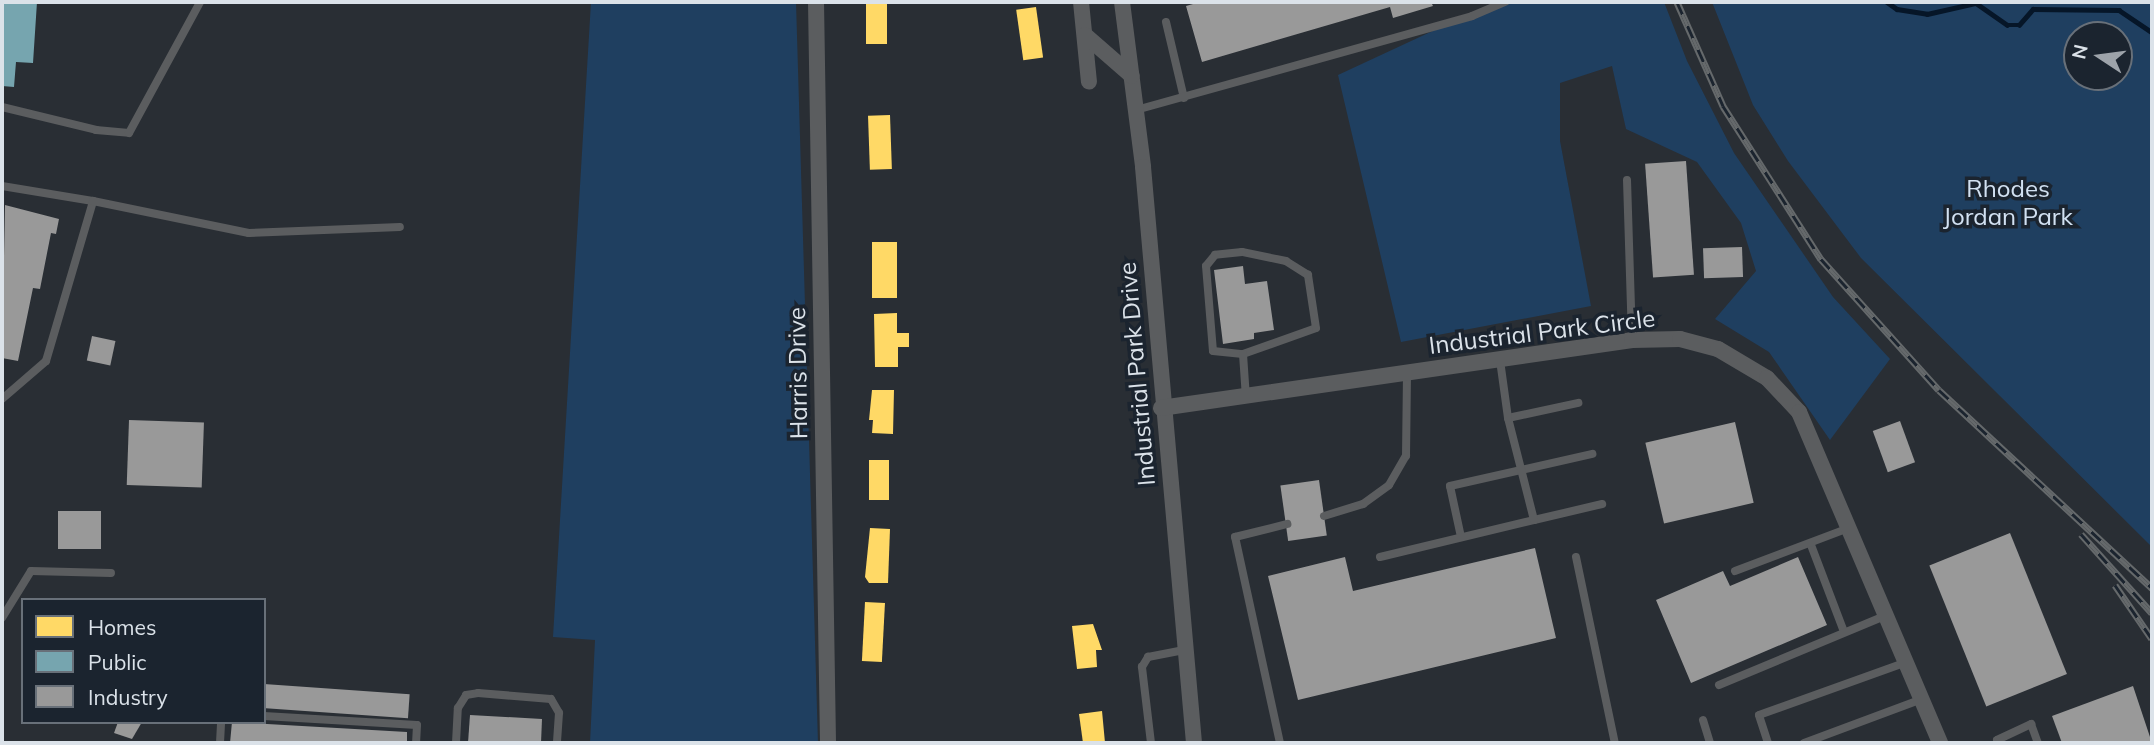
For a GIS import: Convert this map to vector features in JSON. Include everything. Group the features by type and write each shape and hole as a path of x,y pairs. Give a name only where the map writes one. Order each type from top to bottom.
{"street":[{"name":"Harris Drive","path":"816,2 828,743"},
{"path":"1081,2 1089,82"},
{"name":"Industrial Park Drive","path":"1122,2 1136,110 1161,408 1194,743"},
{"path":"1085,35 1132,76"},
{"name":"Industrial Park Circle","path":"1161,408 1246,398 1632,340 1701,344 1733,356 1767,378 1799,412 1851,527 1940,743"}],"lane":[{"path":"2,107 96,130 130,133 200,2"},
{"path":"1136,110 1472,16 1505,2"},
{"path":"1166,22 1184,97"},
{"path":"1627,180 1632,340"},
{"path":"2,186 93,201 249,233 400,227"},
{"path":"2,399 46,361 93,201"},
{"path":"1242,252 1286,261 1308,275 1316,328 1242,354 1213,351 1206,266 1215,255 1242,252"},
{"path":"1242,354 1246,398"},
{"path":"1500,360 1508,418 1534,520"},
{"path":"1324,516 1363,504 1388,485 1406,456 1407,372"},
{"path":"1508,418 1578,403"},
{"path":"1461,537 1450,486 1592,454"},
{"path":"1380,557 1602,504"},
{"path":"1280,743 1235,537 1287,524"},
{"path":"1735,572 1811,545 1851,527"},
{"path":"1811,545 1844,632"},
{"path":"1576,557 1615,743"},
{"path":"2,618 31,571 111,573"},
{"path":"1719,685 1887,615"},
{"path":"1152,743 1142,667 1147,657 1185,650"},
{"path":"1768,743 1759,715 1907,662"},
{"path":"456,743 458,708 466,695 478,693 551,699 559,713 557,743"},
{"path":"1804,743 1922,699"},
{"path":"266,716 417,725 416,743"},
{"path":"1703,720 1710,743"},
{"path":"220,743 221,724"},
{"path":"1998,743 1997,740 2031,724 2038,743"}],"green space":[{"path":"591,2 796,2 818,743 590,743 595,640 553,637"},
{"path":"1495,2 1664,2 1687,61 1734,153 1833,297 1890,359 1830,440 1769,352 1715,319 1756,271 1741,223 1697,162 1626,129 1612,66 1560,83 1560,141 1591,306 1401,342 1338,75"},
{"name":"Rhodes Jordan Park","path":"1712,2 2152,2 2152,547 1861,258 1788,161 1753,105"}],"building: Homes":[{"path":"866,2 887,2 887,44 866,44"},
{"path":"1036,7 1043,58 1023,60 1016,10"},
{"path":"890,115 892,169 870,170 868,116"},
{"path":"872,242 897,242 897,298 872,298"},
{"path":"897,313 897,333 909,333 909,347 898,347 898,367 875,367 874,314"},
{"path":"872,390 894,390 893,434 872,433 873,420 869,420"},
{"path":"869,460 889,460 889,500 869,500"},
{"path":"870,528 890,529 888,583 869,583 865,577"},
{"path":"865,602 885,603 882,662 862,661"},
{"path":"1093,624 1102,650 1096,650 1097,667 1077,669 1072,626"},
{"path":"1102,711 1105,743 1083,743 1079,714"}],"building: Public":[{"path":"2,2 37,2 33,63 16,62 14,87 2,86"}],"building: Industry":[{"path":"1200,2 1431,2 1433,6 1393,18 1390,7 1202,62 1186,6"},
{"path":"1686,161 1694,275 1653,278 1645,164"},
{"path":"5,205 59,219 56,234 51,233 40,289 33,288 18,361 2,358"},
{"path":"1742,247 1743,277 1704,278 1703,248"},
{"path":"1243,266 1245,284 1267,281 1274,330 1254,333 1254,339 1223,344 1214,270"},
{"path":"92,336 115,341 110,365 87,360"},
{"path":"129,420 204,423 202,488 127,485"},
{"path":"1900,421 1915,462 1888,472 1873,431"},
{"path":"1735,422 1754,503 1664,524 1645,443"},
{"path":"1319,480 1327,535 1288,541 1280,485"},
{"path":"58,511 101,511 101,549 58,549"},
{"path":"2010,533 2067,674 1986,707 1929,566"},
{"path":"1535,548 1556,638 1298,700 1268,576 1345,557 1353,591"},
{"path":"1798,557 1827,625 1691,683 1656,600 1723,571 1730,586"},
{"path":"266,684 410,694 408,718 266,708"},
{"path":"2133,686 2152,743 2062,743 2052,716"},
{"path":"470,715 542,719 541,743 468,743"},
{"path":"117,724 141,724 132,739 114,733"},
{"path":"232,724 407,732 407,743 230,743"}],"waterway":[{"path":"1887,2 1897,9 1927,14 1976,3 2007,25 2019,25 2033,9 2119,10 2152,32"}],"railway":[{"path":"1677,2 1723,106 1821,259 1939,390 2152,588"},
{"path":"2081,534 2152,613"},
{"path":"2115,585 2152,639"}]}
